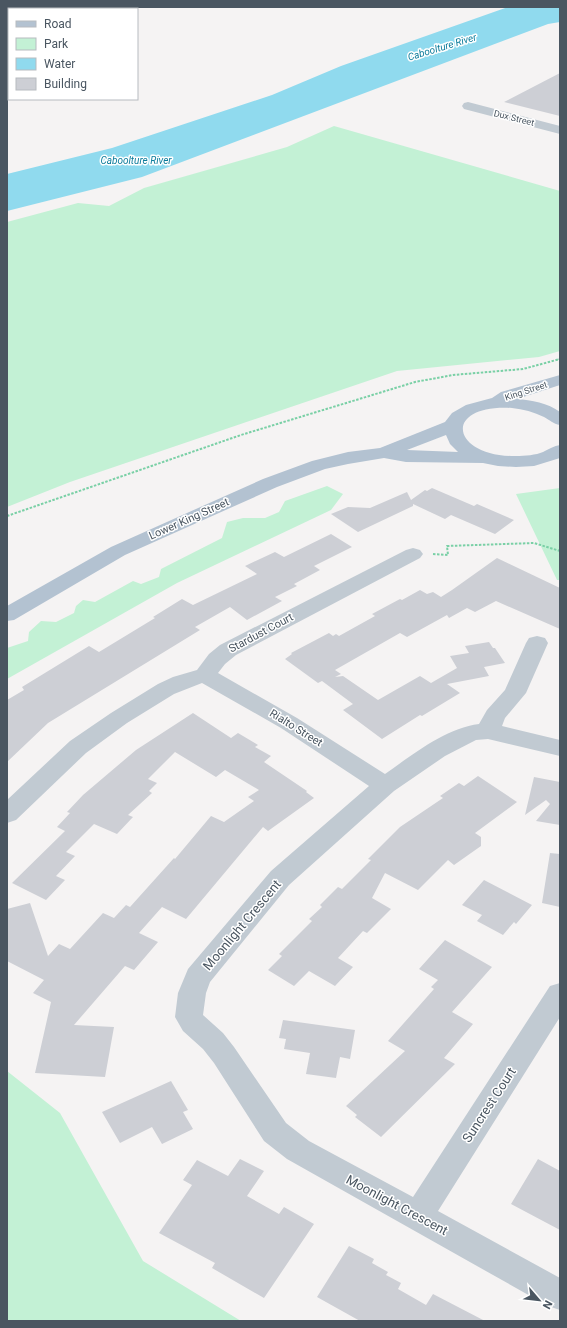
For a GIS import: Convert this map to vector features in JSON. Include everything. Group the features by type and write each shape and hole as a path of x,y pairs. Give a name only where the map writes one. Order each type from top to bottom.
{"main road":[{"name":"King Street","path":"493,403 507,396 560,380"},
{"name":"King Street","path":"558,419 556,400 560,394"},
{"path":"558,419 534,407 514,403 493,403 478,406 466,411 457,418 452,426 453,435 459,444 469,452 484,458 499,461 531,462 546,458 560,450"},
{"name":"Lower King Street","path":"7,615 118,551 270,483 319,465 348,458 384,453 452,426"},
{"name":"Lower King Street","path":"384,453 406,456 484,458"}],"street":[{"name":"Dux Street","path":"468,106 560,130"},
{"name":"Stardust Court","path":"206,675 217,659 228,650 413,554"},
{"path":"488,731 495,715 515,692 537,643"},
{"name":"Rialto Street","path":"206,675 289,723 385,785"},
{"path":"7,814 78,747 119,718 173,685 206,675"},
{"name":"Moonlight Crescent","path":"560,748 498,732 488,731 470,733 437,750 385,785 280,878 252,911 198,977 192,993 189,1017 193,1024 213,1041 224,1055 275,1132 298,1150 560,1295"},
{"name":"Suncrest Court","path":"418,1216 560,994"}],"path":[{"path":"7,516 241,436 415,382 453,375 523,369 560,359"},
{"path":"413,554 448,554 447,546 534,543 560,551"}],"green space":[{"path":"334,126 560,191 560,351 539,357 397,371 70,482 7,507 7,222 78,203 109,206 144,188 287,147"},
{"path":"327,486 343,494 331,510 177,583 7,679 7,648 28,641 29,632 41,621 56,622 74,613 76,606 83,600 95,602 133,581 141,584 159,577 161,569 222,538 227,522 243,518 265,518 279,512 285,501"},
{"path":"560,488 560,580 557,580 516,494"},
{"path":"7,1071 60,1113 143,1261 241,1321 7,1321"}],"water":[{"name":"Caboolture River","path":"508,7 560,7 560,22 548,24 142,177 7,211 7,174 112,148 272,95 341,66"}],"building":[{"path":"560,73 560,116 504,102"},
{"path":"432,488 474,506 477,504 514,520 495,534 451,515 445,519 413,504 413,506 358,532 331,514 348,507 370,508 407,492 411,500 425,490 427,491"},
{"path":"331,534 352,547 314,566 320,570 294,584 297,586 275,597 282,601 247,620 230,607 195,627 200,630 48,723 7,762 7,700 24,690 22,687 89,646 99,652 155,618 153,617 182,599 193,605 257,574 245,566 275,552 284,557"},
{"path":"497,558 560,588 560,629 496,601 475,612 467,608 449,618 447,615 407,637 400,633 335,670 341,674 335,677 343,676 378,700 420,676 431,683 457,668 450,656 469,653 465,646 489,642 493,648 495,648 505,663 484,667 489,676 447,684 460,693 422,716 420,715 382,739 343,710 353,704 322,681 318,683 285,659 292,654 291,653 329,633 333,636 336,634 339,636 375,616 372,614 420,590 427,594 433,592 441,597"},
{"path":"193,713 231,738 238,733 258,745 255,747 271,756 264,762 307,791 306,792 314,798 268,831 263,827 186,919 162,907 139,933 158,942 134,970 125,966 74,1025 114,1027 105,1077 35,1073 51,1002 33,993 44,980 7,961 7,909 30,903 48,956 59,944 70,949 103,913 114,918 126,905 130,907 174,858 175,859 211,816 224,822 254,801 248,797 259,790 225,770 216,777 175,752 148,779 157,783 149,791 152,793 128,815 133,817 117,834 94,824 66,852 75,856 56,876 65,880 46,900 12,883 65,831 57,827 70,813 67,812 83,795 136,750"},
{"path":"478,776 517,802 475,833 481,837 481,846 454,865 448,860 418,890 385,873 372,898 391,909 367,933 363,931 338,958 353,967 335,986 309,971 294,986 268,970 282,956 279,954 312,921 309,919 322,907 320,905 338,887 342,889 371,860 368,859 400,827 443,798 440,796 459,783 464,786"},
{"path":"534,777 560,782 560,825 536,821 550,804 546,800 525,815"},
{"path":"550,853 560,854 560,907 542,903"},
{"path":"484,880 532,905 516,924 514,922 503,935 477,921 482,915 462,905"},
{"path":"445,940 492,967 452,1012 473,1024 444,1058 455,1064 381,1137 355,1117 357,1115 346,1106 405,1051 388,1041 434,989 431,987 438,980 419,969"},
{"path":"283,1020 355,1030 350,1059 340,1057 336,1078 306,1074 310,1053 284,1049 286,1039 279,1038"},
{"path":"171,1081 188,1110 183,1112 193,1129 162,1144 152,1127 120,1143 102,1112"},
{"path":"240,1159 264,1171 247,1196 279,1214 284,1207 314,1224 264,1298 212,1268 215,1263 159,1233 192,1185 183,1180 197,1160 228,1176"},
{"path":"538,1159 560,1171 560,1230 511,1204"},
{"path":"349,1246 374,1259 372,1263 388,1272 386,1275 401,1283 398,1289 426,1305 433,1294 485,1321 360,1321 317,1297"}]}
